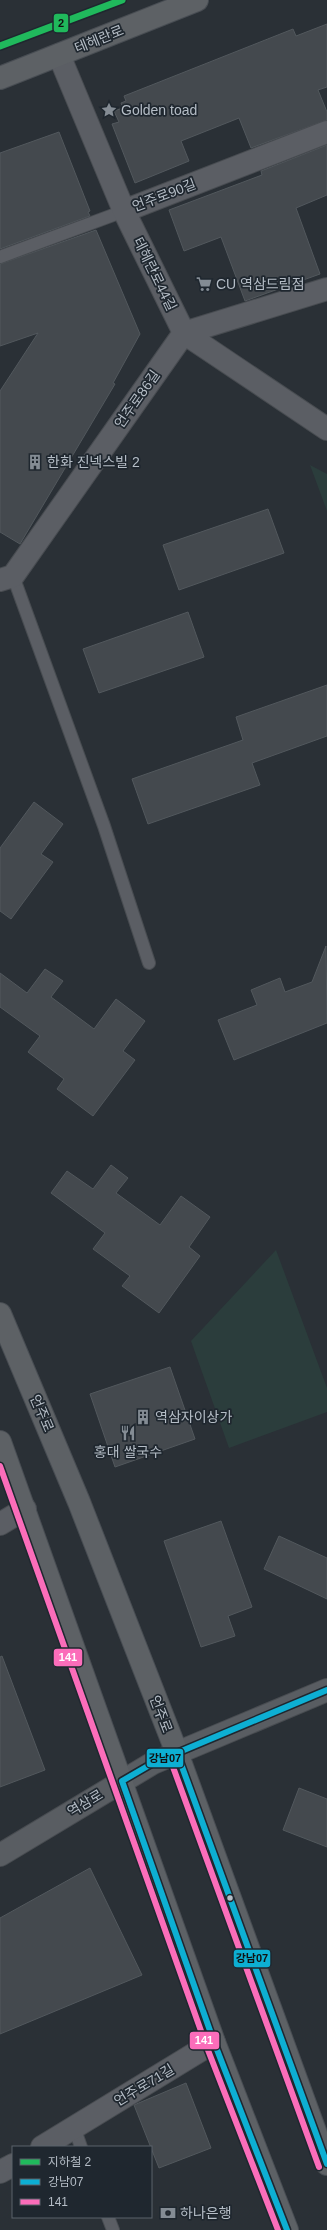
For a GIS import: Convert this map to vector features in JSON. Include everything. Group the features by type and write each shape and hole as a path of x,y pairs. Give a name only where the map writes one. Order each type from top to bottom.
{"main road":[{"name":"테헤란로","path":"0,78 197,0"},
{"name":"언주로","path":"0,1314 79,1502 177,1753 327,2164"},
{"path":"0,1442 214,2042 287,2230"},
{"name":"역삼로","path":"0,1855 153,1763 327,1690"}],"street":[{"name":"테헤란로44길","path":"59,55 124,211 184,333 327,429"},
{"name":"언주로90길","path":"124,211 327,132"},
{"path":"184,333 327,289"},
{"name":"언주로86길","path":"6,578 184,333"},
{"path":"0,1524 25,1509"},
{"name":"언주로71길","path":"46,2146 77,2137 214,2042"},
{"path":"0,2172 12,2165"}],"lane":[{"name":"언주로90길","path":"0,257 124,211"},
{"path":"6,578 101,818 149,963"},
{"path":"108,2218 113,2230"}],"shaded area":[{"path":"310,465 327,474 327,511"},
{"path":"276,1250 327,1388 327,1412 229,1448 191,1341"}],"building":[{"path":"327,24 327,87 318,90 327,112 327,120 251,148 239,118 181,141 189,161 135,183 112,124 119,122 114,111 123,108 121,103 126,101 124,96 293,29 296,36"},
{"path":"59,132 90,211 88,212 90,216 0,249 0,153"},
{"path":"327,145 327,195 296,208 320,274 245,301 221,237 184,251 169,210 262,175 261,171"},
{"path":"96,230 140,334 113,383 115,384 20,544 0,532 0,391 38,333 0,346 0,264"},
{"path":"268,509 284,553 179,590 163,545"},
{"path":"188,612 204,657 99,693 83,649"},
{"path":"327,685 327,736 252,763 260,785 148,824 132,779 243,740 236,717"},
{"path":"34,802 63,824 41,854 53,862 11,919 0,911 0,848"},
{"path":"326,946 327,1023 234,1060 218,1020 257,1005 251,990 280,978 285,992 312,982"},
{"path":"45,969 63,981 51,997 94,1029 116,999 145,1021 123,1051 135,1060 93,1116 57,1089 64,1079 28,1052 40,1036 0,1007 0,973 27,993"},
{"path":"111,1165 128,1178 116,1193 160,1225 181,1196 210,1217 189,1247 200,1256 159,1313 122,1286 130,1276 93,1249 105,1233 51,1193 67,1171 93,1189"},
{"name":"역삼자이상가","path":"170,1367 195,1439 115,1467 90,1394"},
{"path":"221,1521 252,1607 228,1616 235,1636 201,1647 164,1541"},
{"path":"279,1536 327,1558 327,1599 264,1569"},
{"path":"2,1656 45,1770 0,1787 0,1657"},
{"path":"299,1788 327,1799 327,1847 283,1830"},
{"path":"90,1868 142,1975 0,2034 0,1918"},
{"path":"186,2083 211,2148 159,2168 152,2150 152,2146 150,2146 134,2105"}],"metro line":[{"name":"2","path":"0,46 122,0"}],"transit line":[{"name":"141","path":"0,1466 206,2045 278,2230"},
{"name":"강남07","path":"287,2230 214,2042 122,1781 153,1763 327,1690"},
{"name":"강남07","path":"177,1753 327,2164"},
{"name":"141","path":"169,1756 319,2167"}],"place":[{"name":"Golden toad","path":"109,110"},
{"name":"CU 역삼드림점","path":"204,284"},
{"name":"한화 진넥스빌 2","path":"35,462"},
{"name":"역삼자이상가","path":"143,1417"},
{"name":"홍대 쌀국수","path":"128,1433"},
{"name":"하나은행","path":"168,2213"}]}
